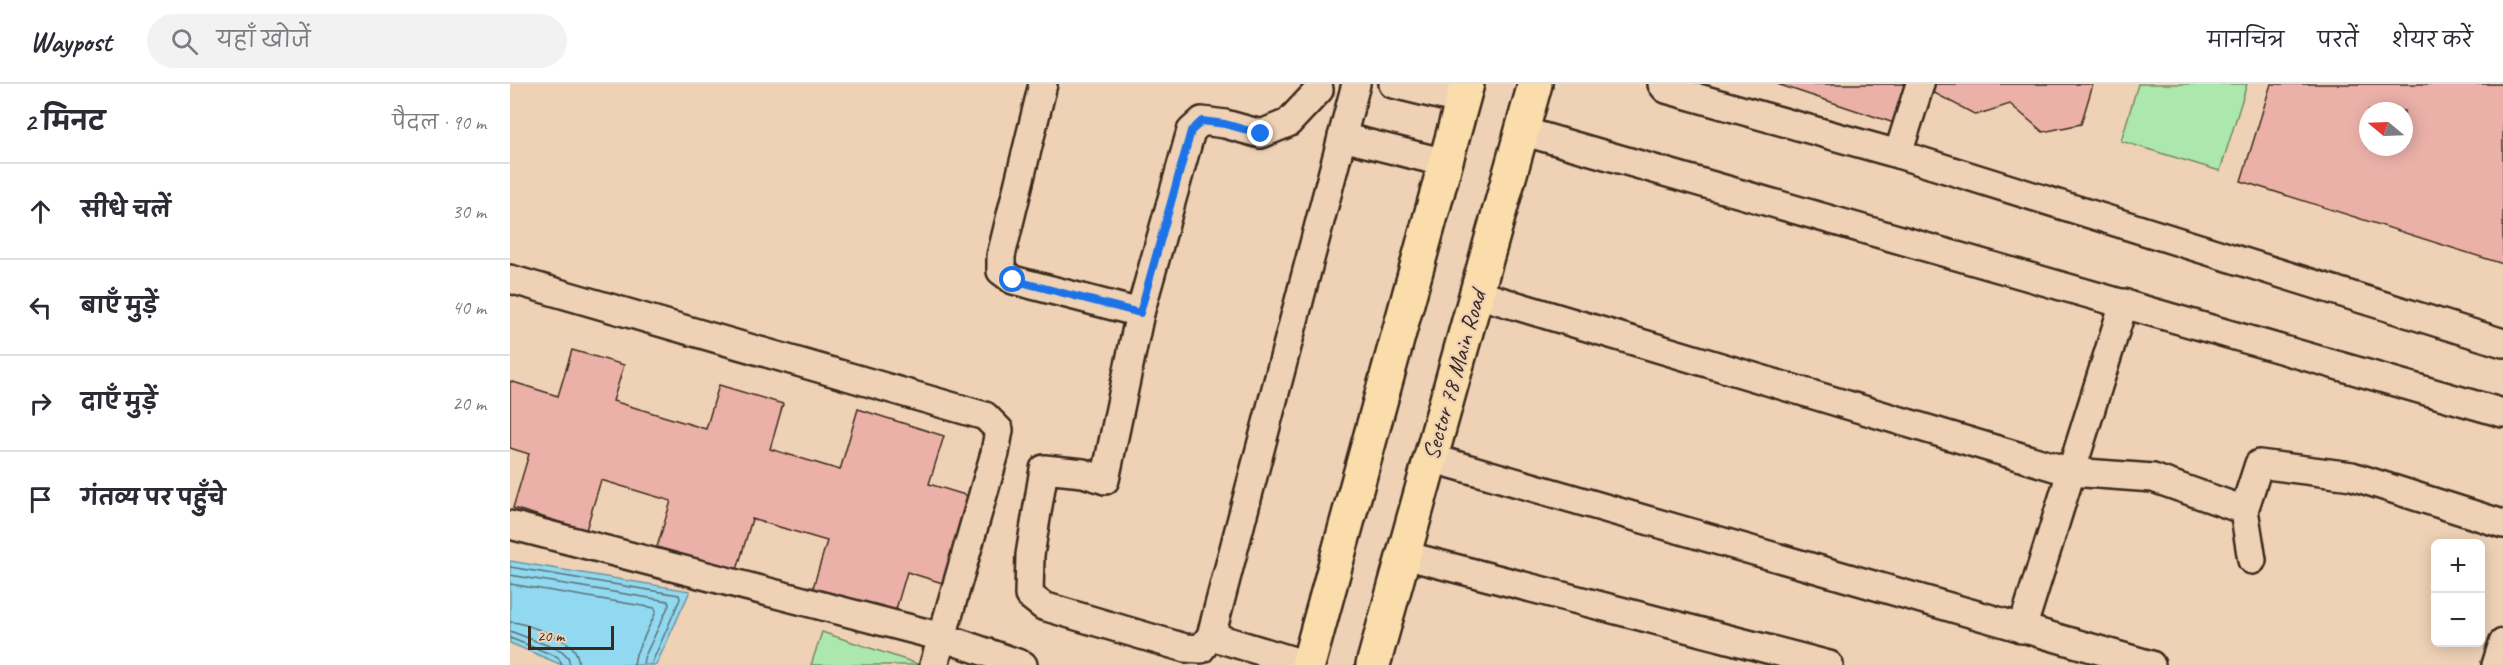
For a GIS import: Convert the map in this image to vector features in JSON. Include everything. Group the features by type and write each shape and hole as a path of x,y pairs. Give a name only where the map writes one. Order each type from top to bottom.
{"main road":[{"name":"Sector 78 Main Road","path":"1373,665 1535,84"},
{"path":"1307,665 1465,93"}],"street":[{"path":"1043,84 1001,256 1001,272 1013,280 1140,313"},
{"path":"1393,84 1465,93"},
{"path":"1662,84 1666,89 1898,154 2503,343"},
{"path":"1898,154 1920,84"},
{"path":"1319,87 1353,91 1211,636 1201,649 1185,648 1043,606 1029,595 1030,555 1044,469 1083,474 1104,480 1140,313 1191,131 1202,121 1225,124 1261,134 1288,123 1319,87"},
{"path":"1522,131 2503,413"},
{"path":"1342,137 1446,163"},
{"path":"510,279 985,416 999,430 934,665"},
{"path":"1477,294 2071,472 2153,478 2244,510"},
{"path":"2022,629 2124,303"},
{"path":"1431,458 2151,665"},
{"path":"2252,560 2244,510 2259,464 2352,476 2503,524"},
{"path":"510,525 942,637 1023,665"},
{"path":"1404,555 1829,665"},
{"path":"1211,636 1307,665"},
{"path":"2496,665 2503,643"}],"green space":[{"path":"2138,84 2247,84 2220,171 2121,141"},
{"path":"822,632 921,665 811,665"}],"water":[{"path":"510,561 690,591 656,665 562,665 510,643"}],"building":[{"path":"1777,84 1913,84 1900,125"},
{"path":"1924,84 2093,84 2081,124 2043,132 2010,104 1976,115 1923,87"},
{"path":"2271,84 2503,84 2503,264 2241,181"},
{"path":"572,350 624,365 613,401 706,429 719,385 783,404 770,449 840,470 858,409 944,436 929,484 975,498 949,585 907,572 894,616 812,591 827,541 752,519 737,570 657,547 671,501 601,480 586,530 513,508 529,454 510,448 510,381 558,396"}],"route":[{"path":"1013,280 1140,313 1191,131 1202,121 1225,124 1261,134"}]}
